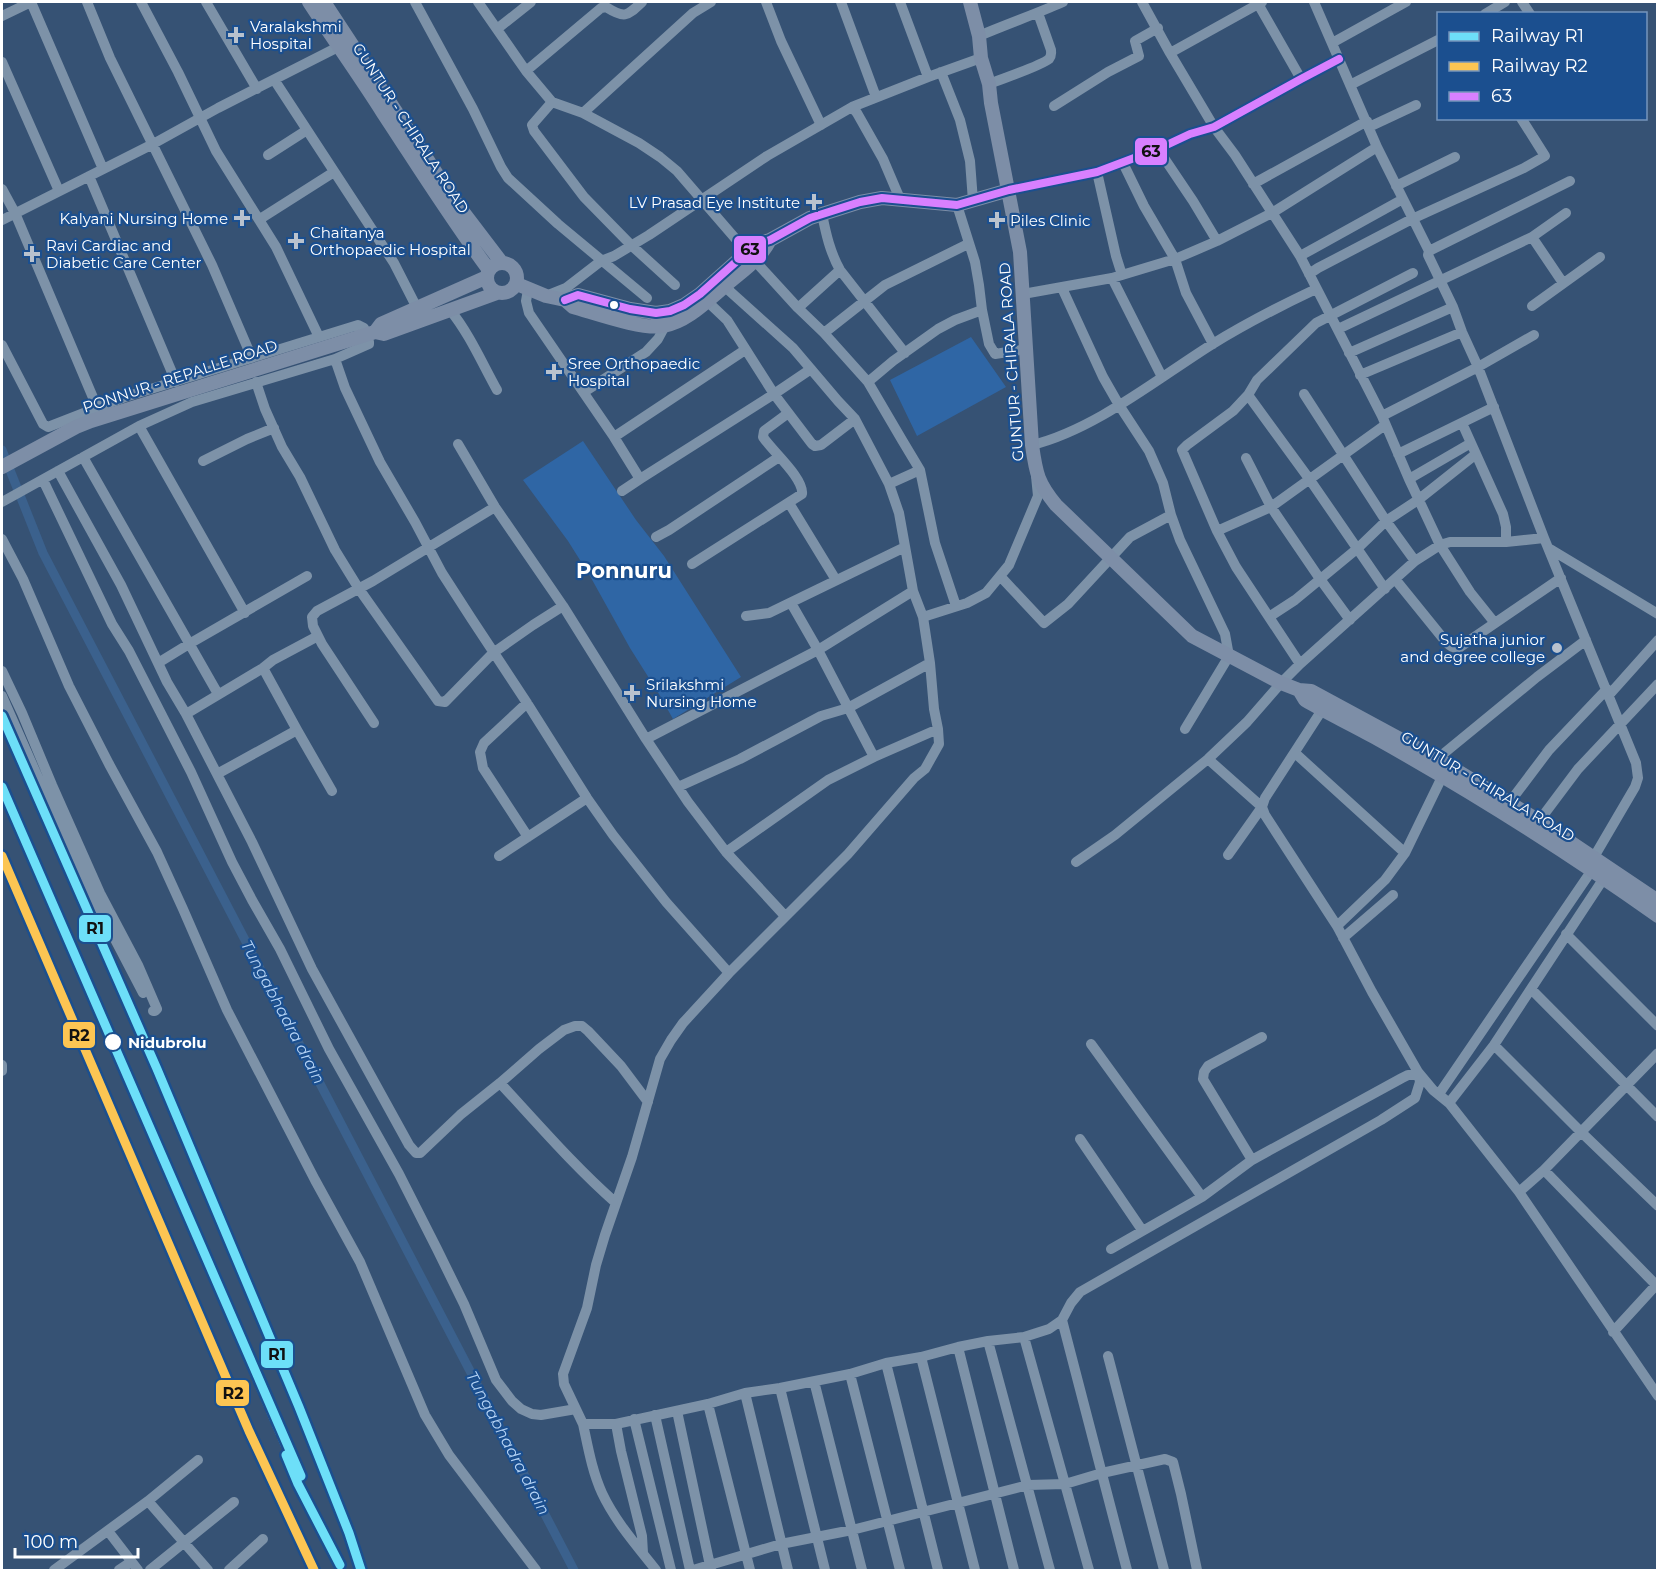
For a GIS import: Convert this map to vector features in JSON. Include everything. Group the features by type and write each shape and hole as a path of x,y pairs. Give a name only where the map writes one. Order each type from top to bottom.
{"main road":[{"name":"GUNTUR - CHIRALA ROAD","path":"309,2 344,44 454,200 502,262"},
{"name":"GUNTUR - CHIRALA ROAD","path":"324,2 344,44 382,111 488,274"},
{"name":"GUNTUR - CHIRALA ROAD","path":"970,2 979,36 981,58 989,84 1020,252 1032,446 1036,472 1044,490 1056,505 1192,636 1281,683 1299,690 1311,691 1437,759 1539,820 1593,863 1604,878 1658,916"},
{"path":"565,300 578,295 630,309 656,313 670,311 684,305 751,256 763,253 770,240 810,218 860,202 882,198 957,205 1009,190"},
{"path":"522,287 515,269 510,264 502,262 495,265 488,274 488,285 497,293 522,287 565,300 573,307 645,326 664,326 678,321 707,301 751,256"},
{"name":"PONNUR - REPALLE ROAD","path":"367,334 381,324 488,274"},
{"name":"PONNUR - REPALLE ROAD","path":"2,467 91,421 367,334 384,334 497,293"},
{"name":"GUNTUR - CHIRALA ROAD","path":"1299,690 1305,700 1322,710 1374,737 1658,901"}],"street":[{"path":"2,16 31,2 103,169"},
{"path":"87,2 110,58 212,265 252,358"},
{"path":"141,2 216,151 276,247 319,337"},
{"path":"206,2 257,88"},
{"path":"415,2 473,109 501,167 517,187 647,298"},
{"path":"478,2 526,71 552,102 583,113 639,143 677,171 798,308 825,333 868,382 920,470 935,543 956,606"},
{"path":"497,28 531,2"},
{"path":"526,71 601,8 624,15 642,2"},
{"path":"583,113 693,13 711,2"},
{"path":"766,2 784,47 821,125"},
{"path":"841,2 876,97"},
{"path":"900,2 928,76"},
{"path":"979,36 1063,2"},
{"path":"1142,2 1214,128 1235,155 1300,256 1384,421 1440,545 1470,592 1494,622"},
{"path":"1170,53 1259,2 1301,79"},
{"path":"1314,2 1377,147 1429,251 1428,255 1453,307 1636,763 1638,778 1593,863 1520,976 1439,1094"},
{"path":"1332,43 1406,2"},
{"path":"1488,12 1505,2"},
{"path":"989,84 1049,59 1052,54 1038,13"},
{"path":"1054,106 1138,56 1135,41 1158,28"},
{"path":"1350,86 1437,41"},
{"path":"2,220 344,44"},
{"path":"546,296 566,288 602,261 649,235 776,151 852,107 928,76 981,58"},
{"path":"1009,190 1097,172 1190,135 1214,128 1340,59"},
{"path":"2,62 59,191"},
{"path":"941,72 960,120 970,161 973,201"},
{"path":"275,81 394,263 417,308"},
{"path":"552,102 535,120 532,128 574,184 631,245 675,285"},
{"path":"1253,184 1368,124 1416,105"},
{"path":"852,107 883,159 900,199"},
{"path":"1309,274 1412,219 1524,168 1545,156 1522,120"},
{"path":"268,155 307,130"},
{"path":"1023,294 1117,277 1174,259 1217,241 1272,213 1377,147"},
{"path":"1158,149 1217,241"},
{"path":"1396,186 1455,157"},
{"path":"1123,163 1174,259 1186,293 1213,344"},
{"path":"260,219 334,172"},
{"path":"1097,172 1116,256 1117,277 1162,377"},
{"path":"89,176 176,382"},
{"path":"1429,251 1570,181"},
{"path":"2,189 15,213 97,407"},
{"path":"1300,256 1403,200"},
{"path":"957,205 977,273 989,344 995,354 1027,349"},
{"path":"1338,329 1532,237 1566,213"},
{"path":"822,214 827,242 840,270 905,353"},
{"path":"1532,237 1563,283"},
{"path":"825,333 885,285 969,244"},
{"path":"1532,306 1600,257"},
{"path":"798,308 840,270"},
{"path":"1300,664 1236,567 1216,531 1182,450 1233,411 1248,395 1257,380 1316,323 1413,273"},
{"path":"656,1570 625,1531 603,1494 593,1469 584,1424 564,1384 563,1374 587,1308 596,1265 632,1157 660,1059 683,1023 729,973 848,854 914,778 925,769 939,744 930,663 922,617 913,591 899,513 889,484 855,419 793,348 724,286"},
{"path":"522,287 529,313 538,328 614,436 640,478"},
{"path":"1062,288 1103,377 1149,451 1163,483 1180,540 1225,634 1229,656 1185,729"},
{"path":"1032,446 1053,440 1119,405 1213,344 1316,289"},
{"path":"707,301 727,320 774,394 812,444 819,446 855,419"},
{"path":"1349,353 1453,307"},
{"path":"450,310 462,325 497,390"},
{"path":"868,382 938,329 982,310"},
{"path":"2,345 45,426 48,427 125,397 358,325 364,328 369,344 335,358 192,402 139,426 6,499"},
{"path":"584,392 646,352 658,339 664,326"},
{"path":"1360,375 1462,332"},
{"path":"1216,531 1271,507 1310,480 1384,421 1534,335"},
{"path":"614,436 745,350"},
{"path":"335,358 359,421 380,462 442,573 493,653 613,834 666,902 729,973"},
{"path":"622,492 640,478 811,369"},
{"path":"256,382 273,428 335,550 359,589 438,701 445,702 493,653 563,606"},
{"path":"1304,394 1386,521 1415,561"},
{"path":"1248,395 1385,589"},
{"path":"1398,454 1494,407"},
{"path":"692,564 802,494 803,490 797,479 764,440 763,433 788,414"},
{"path":"1462,423 1503,514 1506,542"},
{"path":"139,426 245,613"},
{"path":"203,462 273,428"},
{"path":"1409,479 1471,443"},
{"path":"458,444 495,507 563,606 678,787 726,852 785,916"},
{"path":"1269,617 1295,600 1358,548 1386,521 1418,500 1476,454"},
{"path":"83,457 219,694"},
{"path":"656,537 779,457"},
{"path":"1246,458 1271,507 1350,620"},
{"path":"889,484 920,470"},
{"path":"58,471 121,585 167,682 218,774 312,969 413,1151 420,1153 460,1114 538,1049 564,1030 575,1026 582,1026 621,1066 648,1102"},
{"path":"922,617 967,603 986,593 1009,565 1038,496 1036,472"},
{"path":"41,481 112,624 129,651 187,764 252,900 437,1249 464,1304 496,1380 512,1401 521,1409 532,1414 549,1414 573,1404"},
{"path":"789,503 836,580"},
{"path":"374,723 318,636 312,622 314,613 359,589 495,507"},
{"path":"1000,576 1044,623 1068,604 1130,537 1171,515"},
{"path":"1076,862 1115,835 1208,759 1300,664 1415,561 1440,545 1450,542 1506,542 1544,538"},
{"path":"2,539 23,579 69,686 157,852 227,1010 294,1142 360,1262 425,1415 449,1455 536,1570"},
{"path":"746,616 769,613 905,546"},
{"path":"1550,549 1658,614"},
{"path":"158,663 307,576"},
{"path":"1395,579 1446,642 1456,648 1561,578"},
{"path":"646,739 818,650 913,591"},
{"path":"791,603 874,757"},
{"path":"186,714 273,660 318,636"},
{"path":"1437,759 1586,640"},
{"path":"1509,803 1549,750 1658,640"},
{"path":"678,787 740,759 821,716 848,708 930,663"},
{"path":"263,668 332,791"},
{"path":"2,671 19,707 43,777"},
{"path":"1539,820 1578,769 1658,684"},
{"path":"2,696 43,777 99,899 153,1011 155,1011 157,1009 138,965 99,899"},
{"path":"527,703 484,742 480,752 483,768 528,837"},
{"path":"8,711 19,707"},
{"path":"1228,855 1262,807 1265,798 1322,710"},
{"path":"726,852 828,780 938,729"},
{"path":"218,774 297,730"},
{"path":"1295,753 1406,853"},
{"path":"584,1424 616,1424 708,1404 745,1393 850,1374 886,1363 1049,1329 1062,1320 1080,1292 1381,1120 1415,1098 1419,1080 1337,926 1262,807 1208,759"},
{"path":"1337,926 1385,880 1406,853 1442,777"},
{"path":"499,856 587,798"},
{"path":"1449,1103 1494,1045 1604,878"},
{"path":"1343,938 1393,895"},
{"path":"1566,934 1658,1026"},
{"path":"1520,976 1658,1117"},
{"path":"1252,1160 1203,1079 1208,1066 1262,1037"},
{"path":"1091,1044 1202,1197"},
{"path":"1494,1045 1658,1206"},
{"path":"1519,1192 1544,1170 1658,1053"},
{"path":"2,1065 2,1071"},
{"path":"1112,1249 1202,1197 1252,1160 1408,1075 1419,1080 1449,1103 1519,1192 1658,1396"},
{"path":"500,1083 566,1155 616,1203"},
{"path":"1080,1139 1142,1230"},
{"path":"1544,1170 1657,1285 1613,1332"},
{"path":"1062,1320 1127,1570"},
{"path":"1024,1336 1089,1570"},
{"path":"988,1341 1050,1570"},
{"path":"958,1347 1014,1570"},
{"path":"1108,1356 1164,1570"},
{"path":"921,1357 975,1570"},
{"path":"886,1363 938,1570"},
{"path":"850,1374 900,1570"},
{"path":"814,1381 862,1570"},
{"path":"780,1388 825,1570"},
{"path":"745,1393 788,1570"},
{"path":"708,1404 750,1570"},
{"path":"677,1411 710,1568"},
{"path":"655,1415 691,1570 710,1568 781,1544 852,1530 1028,1485 1065,1484 1165,1459 1173,1462 1197,1570"},
{"path":"634,1419 671,1570"},
{"path":"616,1424 642,1536 643,1554"},
{"path":"54,1570 148,1501 198,1460"},
{"path":"148,1501 208,1570"},
{"path":"150,1570 234,1502"},
{"path":"108,1531 134,1566 119,1570"},
{"path":"229,1570 263,1539"}],"shaded area":[{"path":"971,337 1006,387 917,436 890,380"},
{"path":"583,441 636,520 664,556 741,677 673,719 590,576 568,541 523,480"}],"waterway":[{"name":"Tungabhadra drain","path":"2,450 43,553 574,1570"}],"railway":[{"path":"2,716 157,1069 299,1407 349,1533 361,1570"},
{"path":"2,800 298,1484 341,1567"},
{"path":"2,856 249,1431 314,1570"}],"rail line":[{"name":"R1","path":"2,716 157,1069 299,1407 349,1533 361,1570"},
{"name":"R1","path":"2,787 301,1476"},
{"name":"R2","path":"2,856 249,1431 314,1570"},
{"name":"R1","path":"286,1455 298,1484 340,1565"}],"transit line":[{"name":"63","path":"565,300 578,295 630,309 656,313 670,311 700,294 756,244 770,240 810,218 860,202 882,198 957,205 1009,190 1097,172 1190,134 1214,127 1339,59"}],"place":[{"name":"Varalakshmi Hospital","path":"236,35"},
{"name":"LV Prasad Eye Institute","path":"814,202"},
{"name":"Kalyani Nursing Home","path":"242,218"},
{"name":"Piles Clinic","path":"997,220"},
{"name":"Chaitanya Orthopaedic Hospital","path":"296,241"},
{"name":"Ravi Cardiac and Diabetic Care Center","path":"32,254"},
{"name":"Sree Orthopaedic Hospital","path":"554,372"},
{"name":"Sujatha junior and degree college","path":"1557,648"},
{"name":"Srilakshmi Nursing Home","path":"632,693"},
{"name":"Nidubrolu","path":"113,1042"}],"district":[{"name":"Ponnuru","path":"624,570"}]}
